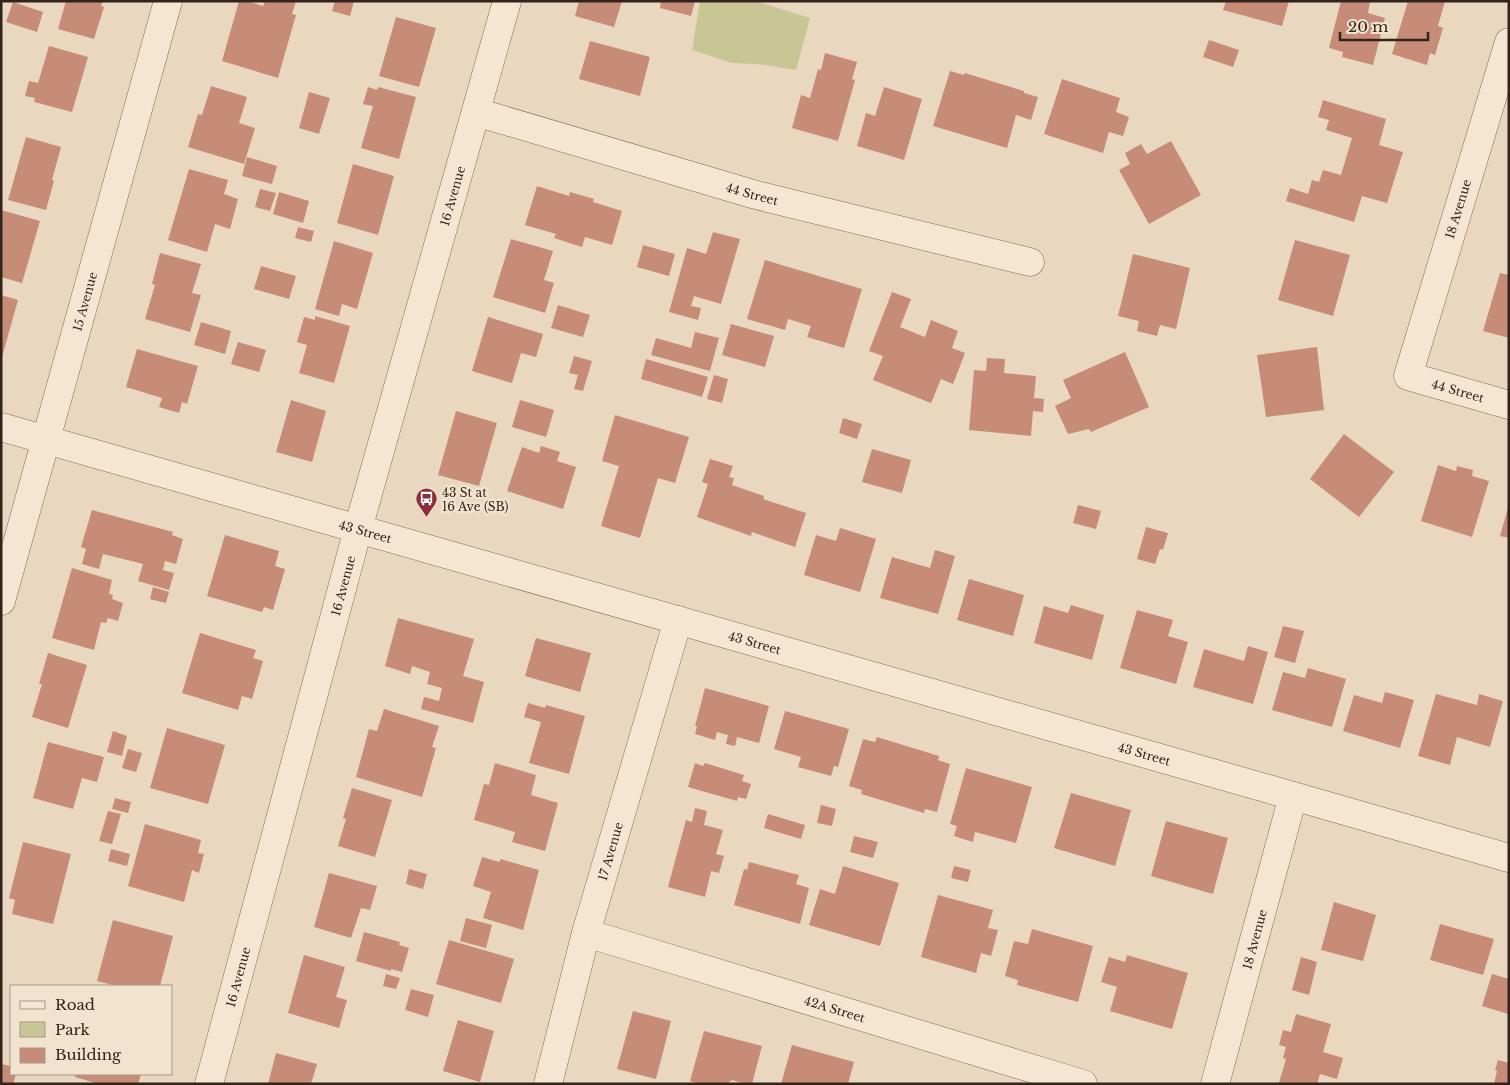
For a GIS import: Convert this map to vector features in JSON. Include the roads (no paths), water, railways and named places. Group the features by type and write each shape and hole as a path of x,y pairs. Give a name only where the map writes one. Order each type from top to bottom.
{"street":[{"name":"15 Avenue","path":"1,601 168,1"},
{"name":"16 Avenue","path":"209,1084 358,529 507,1"},
{"name":"18 Avenue","path":"1408,376 1509,42"},
{"name":"44 Street","path":"476,112 756,195 1030,262"},
{"name":"44 Street","path":"1408,376 1509,404"},
{"name":"43 Street","path":"1,427 1509,858"},
{"name":"17 Avenue","path":"548,1084 586,933 678,620"},
{"name":"18 Avenue","path":"1215,1084 1294,796"},
{"name":"42A Street","path":"586,933 1083,1084"}],"place":[{"name":"43 St at 16 Ave (SB)","path":"426,518"}]}
